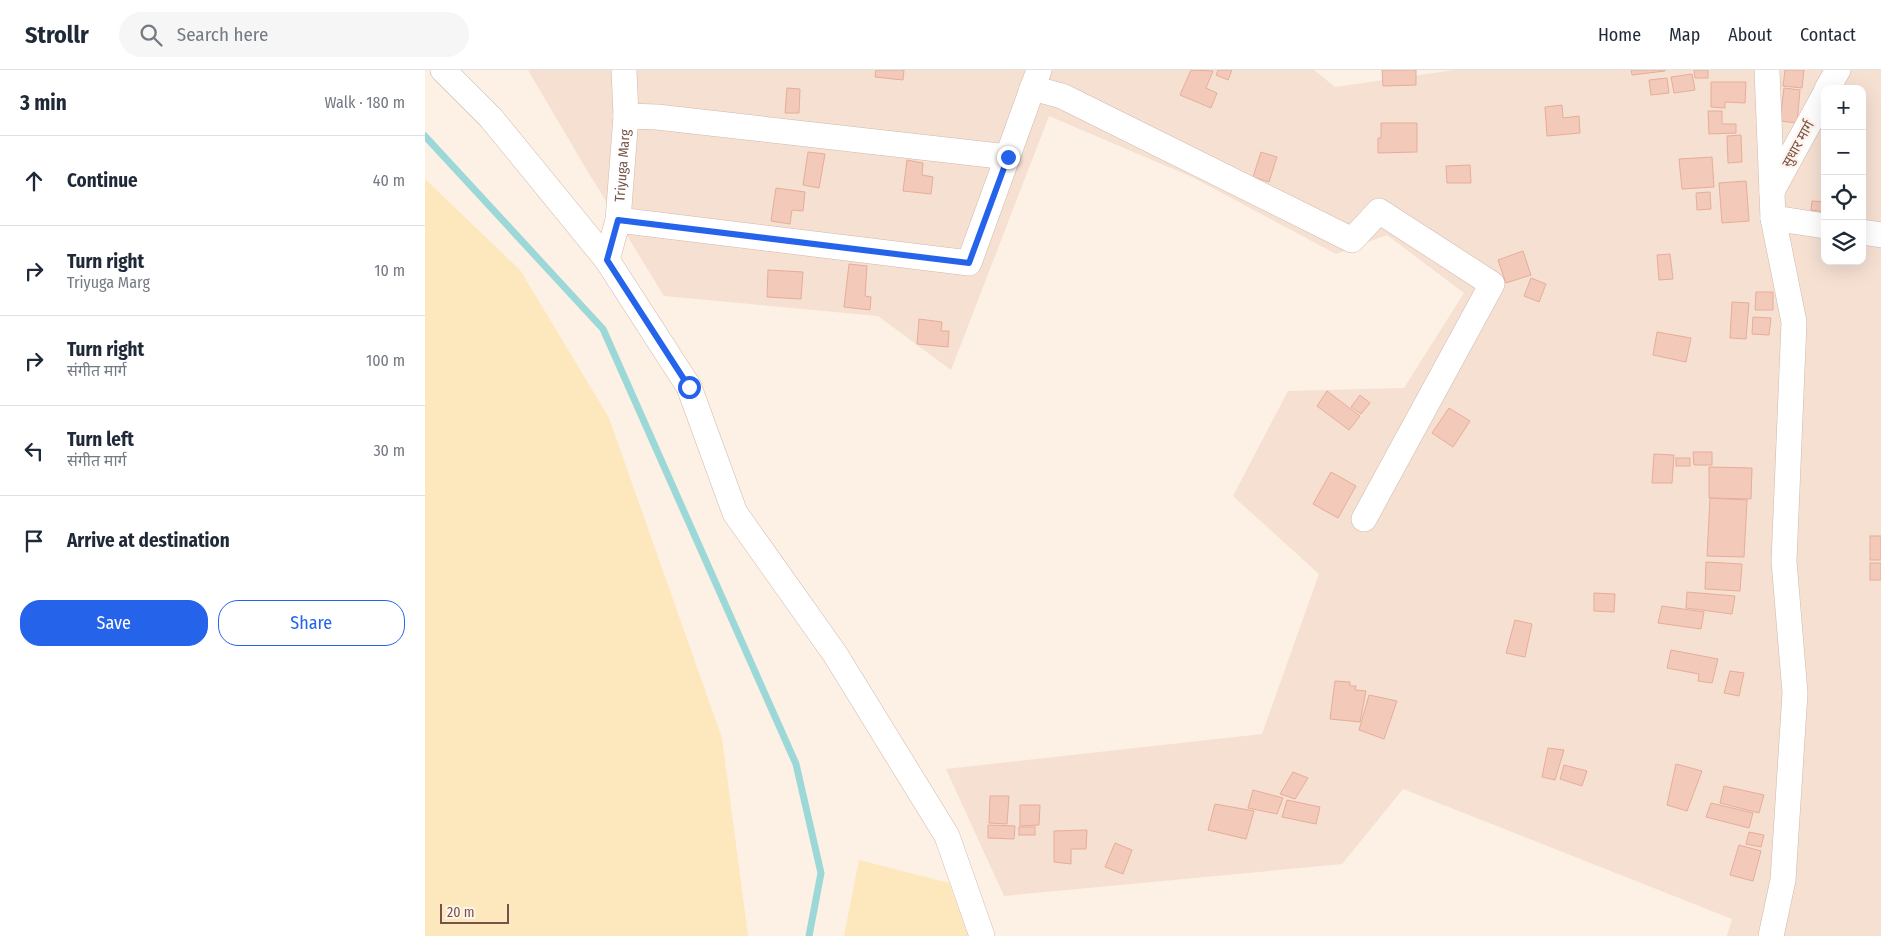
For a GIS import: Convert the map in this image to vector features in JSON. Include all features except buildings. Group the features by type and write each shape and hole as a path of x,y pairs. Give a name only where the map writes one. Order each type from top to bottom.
{"street":[{"path":"443,70 491,118 607,260 689,387 735,513 835,654 947,836 982,936"},
{"name":"Triyuga Marg","path":"607,260 618,220 626,116 624,70"},
{"path":"1767,70 1773,218 1793,322 1784,561 1795,693 1783,880 1771,936"},
{"path":"1829,85 1838,70"},
{"path":"618,220 969,263 1036,79 1062,96 1352,240 1379,211 1492,284 1364,519"},
{"name":"सुधार मार्ग","path":"1771,194 1821,101"},
{"path":"626,116 657,117 1008,157"},
{"path":"1773,218 1821,225"},
{"path":"1866,233 1881,235"}],"shaded area":[{"path":"528,70 1314,70 1335,87 1455,70 1881,70 1881,936 1727,936 1732,919 1403,789 1342,864 1004,896 946,769 1262,734 1319,574 1233,496 1288,391 1404,388 1464,293 1387,235 1336,254 1192,177 1049,116 951,370 878,316 664,296"}],"sand":[{"path":"425,179 520,270 609,418 722,738 748,936 425,936"},
{"path":"859,860 949,883 968,936 844,936"}],"waterway":[{"path":"425,136 603,329 796,764 821,873 809,936"}],"route":[{"path":"689,387 607,260 618,220 969,263 1008,157"}]}
